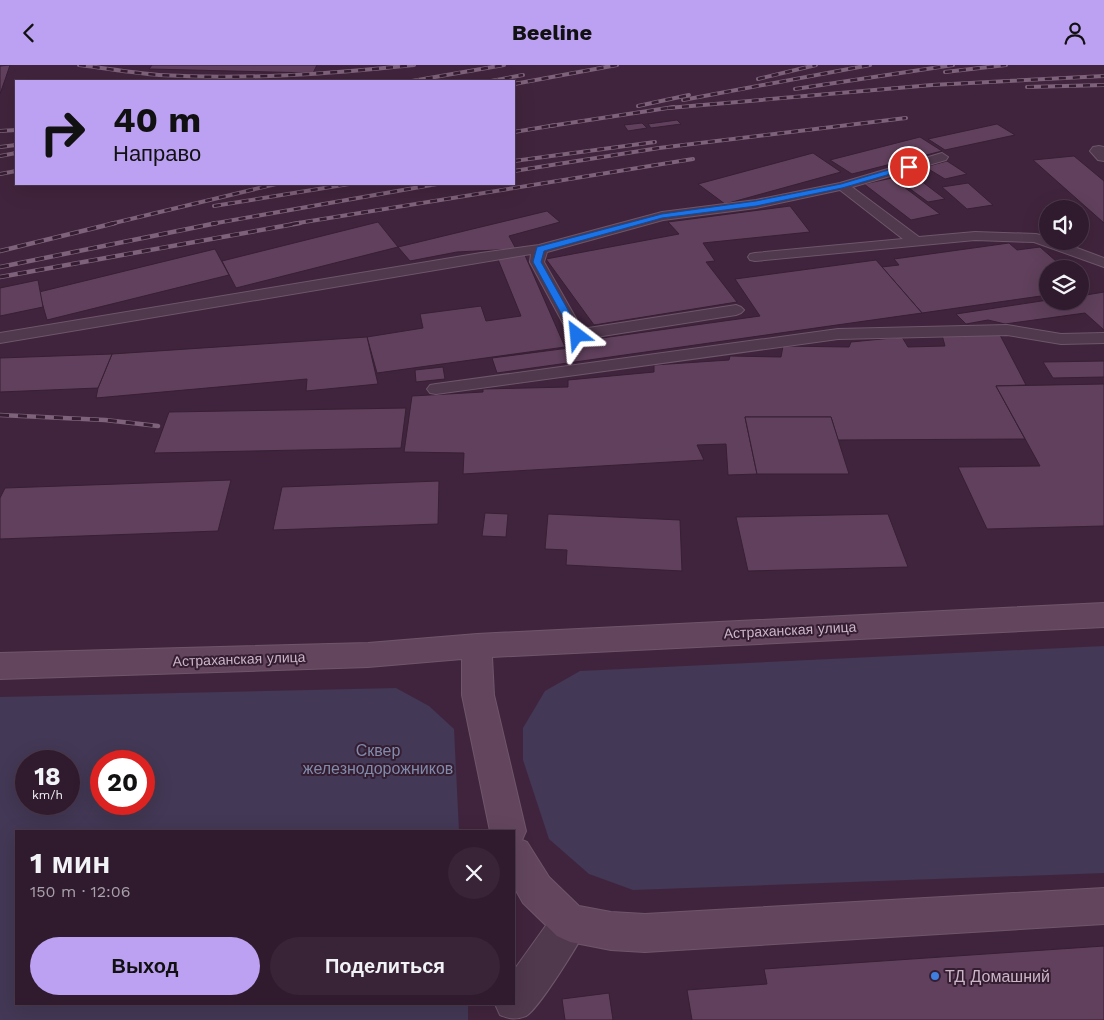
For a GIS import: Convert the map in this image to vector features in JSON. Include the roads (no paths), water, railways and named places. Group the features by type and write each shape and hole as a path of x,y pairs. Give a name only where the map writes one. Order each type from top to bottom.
{"main road":[{"name":"Астраханская улица","path":"0,666 368,655 477,646 1104,615"},
{"path":"477,646 478,695 508,830"},
{"path":"515,856 536,890 570,923 611,931 645,933 1104,906"}],"street":[{"path":"515,999 542,965 570,923"},
{"path":"503,1020 503,1015 511,1005"}],"lane":[{"path":"0,338 481,257 540,249 662,216 756,204 842,186 942,157"},
{"path":"842,186 915,241"},
{"path":"755,257 975,235 1036,238 1104,263"},
{"path":"540,249 537,262 577,335 736,310"},
{"path":"436,389 838,334 1007,330 1061,339 1104,338"}],"railway":[{"path":"79,65 159,75 223,77 350,71 414,65"},
{"path":"418,80 504,65"},
{"path":"515,84 617,65"},
{"path":"758,79 816,65"},
{"path":"683,100 870,65"},
{"path":"795,89 953,65"},
{"path":"945,72 1006,65"},
{"path":"496,80 523,75"},
{"path":"668,108 932,85 1104,76"},
{"path":"1027,87 1104,85"},
{"path":"638,106 689,95"},
{"path":"550,126 674,107"},
{"path":"515,171 659,148 906,118"},
{"path":"550,126 556,125"},
{"path":"515,132 550,126"},
{"path":"0,131 15,130"},
{"path":"515,161 655,142"},
{"path":"0,147 15,145"},
{"path":"0,156 15,153"},
{"path":"292,224 693,159"},
{"path":"0,174 15,171"},
{"path":"110,224 272,185"},
{"path":"214,206 343,185"},
{"path":"211,224 431,185"},
{"path":"0,251 115,223"},
{"path":"0,267 217,223"},
{"path":"0,277 300,223"},
{"path":"0,415 105,420 158,426"}],"place":[{"name":"ТД Домашний","path":"935,976"}],"park label":[{"name":"Сквер железнодорожников","path":"378,759"}]}
